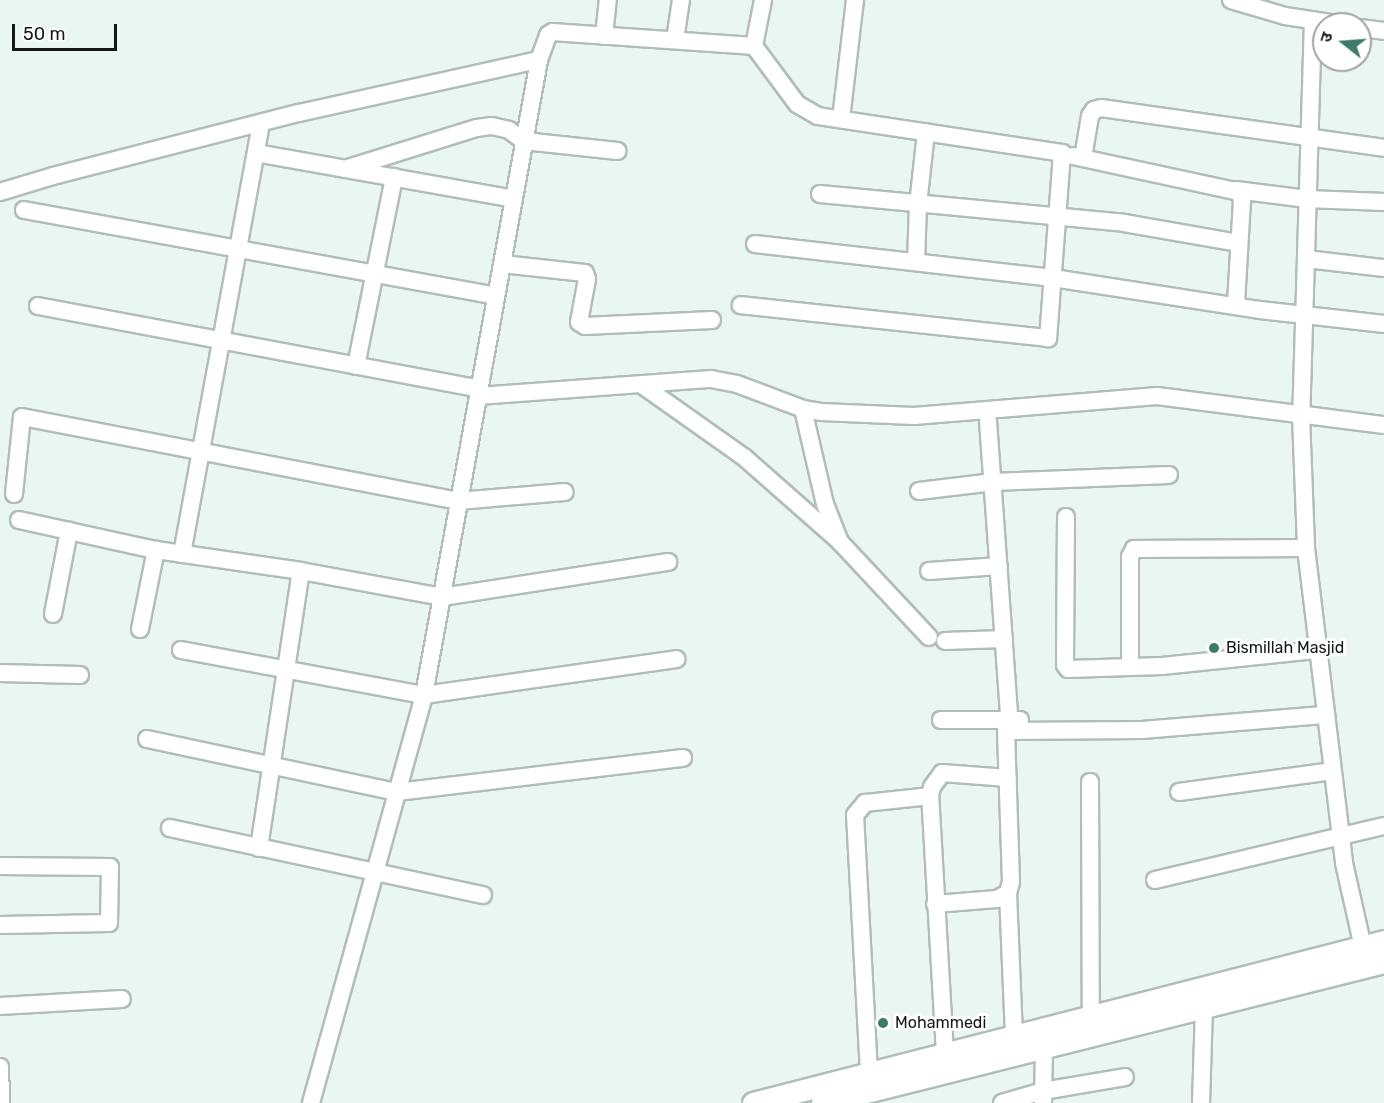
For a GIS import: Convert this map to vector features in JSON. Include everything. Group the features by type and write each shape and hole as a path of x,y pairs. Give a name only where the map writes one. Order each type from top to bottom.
{"street":[{"path":"604,36 608,0"},
{"path":"675,40 681,0"},
{"path":"763,0 754,45 797,104 818,116 1062,153 1236,190 1307,199 1384,202"},
{"path":"841,119 855,0"},
{"path":"1231,0 1312,20"},
{"path":"311,1103 424,694 539,60 548,35 553,32 754,45"},
{"path":"1312,44 1301,416 1306,548 1341,835 1363,947"},
{"path":"0,192 53,176 261,123 539,60"},
{"path":"1083,158 1090,116 1094,110 1101,108 1384,147"},
{"path":"182,554 261,123"},
{"path":"345,169 477,128 492,126 509,130 524,141 617,150"},
{"path":"916,262 918,205 926,132"},
{"path":"256,153 514,199"},
{"path":"741,306 1048,338 1062,153"},
{"path":"356,366 394,177"},
{"path":"1236,190 1242,200 1236,305"},
{"path":"820,194 1124,223 1239,243"},
{"path":"24,210 238,251 496,296"},
{"path":"755,244 1053,278 1305,315 1384,324"},
{"path":"1306,259 1384,268"},
{"path":"502,264 585,273 587,279 579,322 585,326 712,320"},
{"path":"38,306 356,366 479,393 642,385 711,379 737,384 803,409 914,416 1157,396 1384,425"},
{"path":"642,385 745,458 840,542 937,639 1004,639"},
{"path":"803,409 825,504 840,542"},
{"path":"14,494 22,417 458,501 565,492"},
{"path":"988,421 1010,725 1004,735 1008,778 1011,882 1008,893 1014,1036"},
{"path":"919,490 993,482 1169,475"},
{"path":"1066,517 1065,665 1068,669 1130,667 1318,650"},
{"path":"19,520 156,550 301,571 442,597 668,562"},
{"path":"53,615 69,531"},
{"path":"1130,667 1131,557 1134,549 1306,548"},
{"path":"140,629 156,550"},
{"path":"929,571 999,566"},
{"path":"259,848 301,571"},
{"path":"181,650 424,694 676,659"},
{"path":"0,673 80,675"},
{"path":"941,720 1142,730 1326,715"},
{"path":"1010,725 1033,720"},
{"path":"147,739 397,792 683,758"},
{"path":"1179,792 1333,771"},
{"path":"945,1053 930,796 936,778 942,773 1008,778"},
{"path":"1090,782 1091,1016"},
{"path":"869,1073 855,815 865,803 930,796"},
{"path":"1155,880 1384,826"},
{"path":"170,828 483,895"},
{"path":"0,866 110,867 109,923 0,925"},
{"path":"935,904 997,899 1008,893"},
{"path":"753,1103 1384,941"},
{"path":"822,1103 1384,962"},
{"path":"0,1006 122,999"},
{"path":"1201,1103 1204,1008"},
{"path":"1043,1097 1044,1047"},
{"path":"0,1067 1,1103"},
{"path":"1002,1103 1043,1097 1125,1077"}],"place":[{"name":"Bismillah Masjid","path":"1214,648"},
{"name":"Mohammedi","path":"883,1023"}]}
